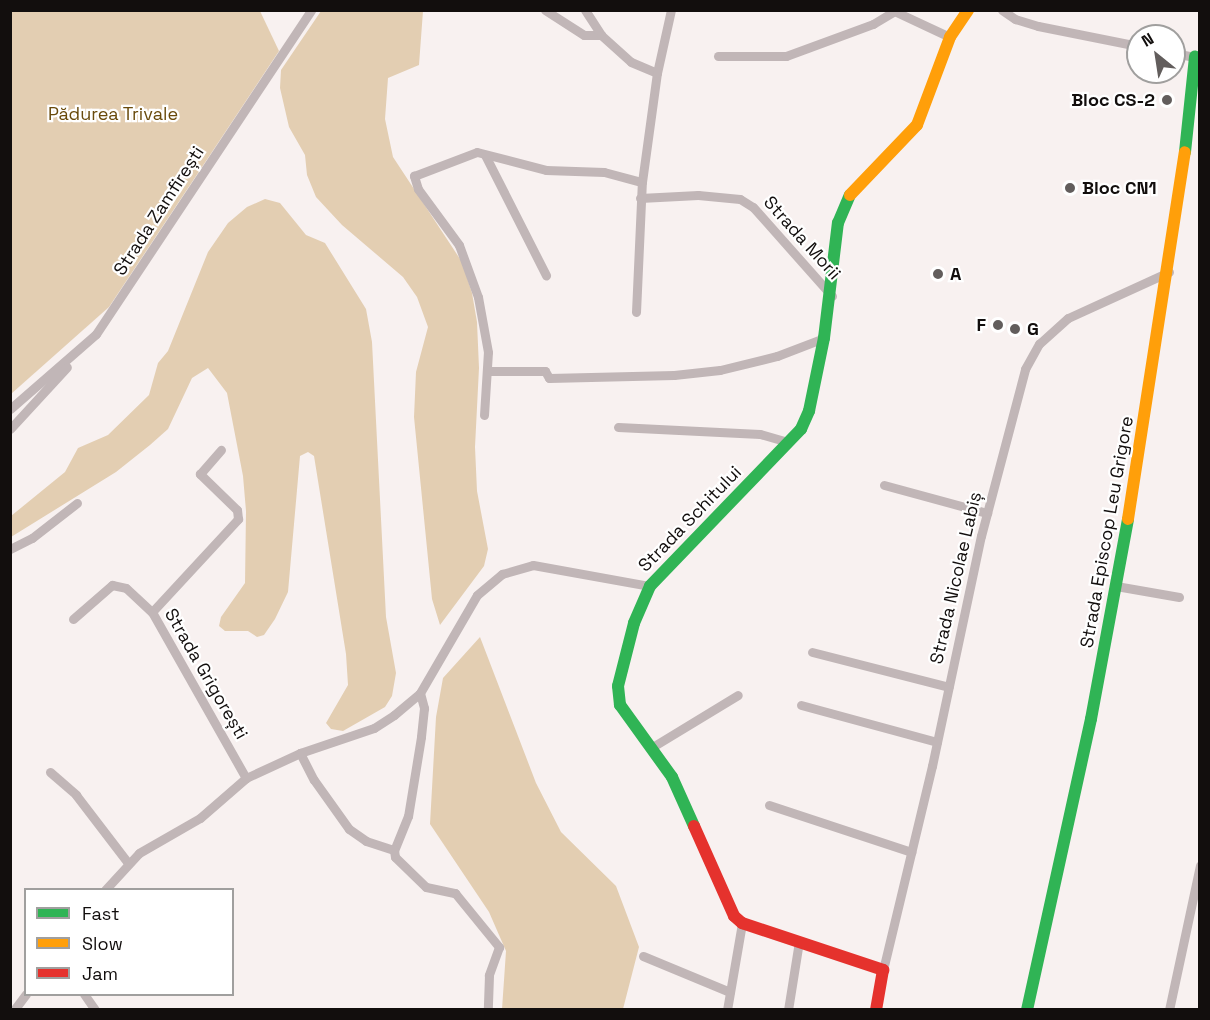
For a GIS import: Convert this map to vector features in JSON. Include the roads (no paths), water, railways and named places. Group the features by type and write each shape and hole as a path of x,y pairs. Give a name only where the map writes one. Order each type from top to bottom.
{"main road":[{"name":"Strada Schitului","path":"742,923 734,916 681,795 654,746 620,705 617,692 634,623 650,586 788,442 809,411 831,296 838,223 845,203 855,186 896,150 917,125 950,37 968,10"},
{"name":"Strada Episcop Leu Grigore","path":"1027,1010 1056,888 1116,586 1169,272 1197,57"},
{"path":"742,923 883,970 876,1010"}],"street":[{"name":"Strada Zamfirești","path":"10,409 71,359 96,334 135,280 311,10"},
{"path":"545,10 584,35 601,35"},
{"path":"585,10 601,35 631,62 657,73"},
{"path":"636,312 640,198 657,73 671,10"},
{"path":"1002,10 1015,20 1126,44"},
{"path":"718,56 786,56 873,24 892,11 950,37"},
{"path":"484,415 488,371 484,322 468,264 445,224 418,189 414,176 467,153 485,155 546,170 604,172 642,182"},
{"path":"485,155 546,275"},
{"name":"Strada Morii","path":"640,198 698,195 740,200 753,207 831,296"},
{"name":"Strada Nicolae Labiș","path":"883,970 937,742 987,513 1025,369 1040,344 1068,318 1169,272"},
{"path":"488,371 545,371 549,378 674,375 720,370 777,356 824,338"},
{"path":"10,429 63,375 71,359"},
{"path":"618,426 760,434 788,442"},
{"path":"152,612 238,519 237,510 200,474 221,450"},
{"path":"884,485 987,513"},
{"path":"10,549 32,538 77,503"},
{"path":"107,888 128,863 200,818 246,778 300,753 374,728 420,693 477,595 502,574 533,565 650,586"},
{"name":"Strada Grigorești","path":"73,619 112,585 126,588 152,612 246,778"},
{"path":"1116,586 1179,597"},
{"path":"812,652 949,687"},
{"path":"394,850 408,816 424,708 420,693"},
{"path":"654,746 738,695"},
{"path":"801,705 937,742"},
{"path":"300,753 314,780 349,829 366,841 394,850 403,867 426,887 455,893 499,947 489,975 488,1010"},
{"path":"50,772 76,795 128,863"},
{"path":"769,805 911,852"},
{"path":"1169,1010 1200,865"},
{"path":"727,1010 742,923"},
{"path":"788,1010 799,941"},
{"path":"643,956 730,992"},
{"path":"14,1010 24,996"},
{"path":"85,996 95,1010"}],"place":[{"name":"Bloc CS-2","path":"1167,100"},
{"name":"Bloc CN1","path":"1070,188"},
{"name":"A","path":"938,274"},
{"name":"F","path":"998,325"},
{"name":"G","path":"1015,329"}],"park label":[{"name":"Pădurea Trivale","path":"113,114"}]}
